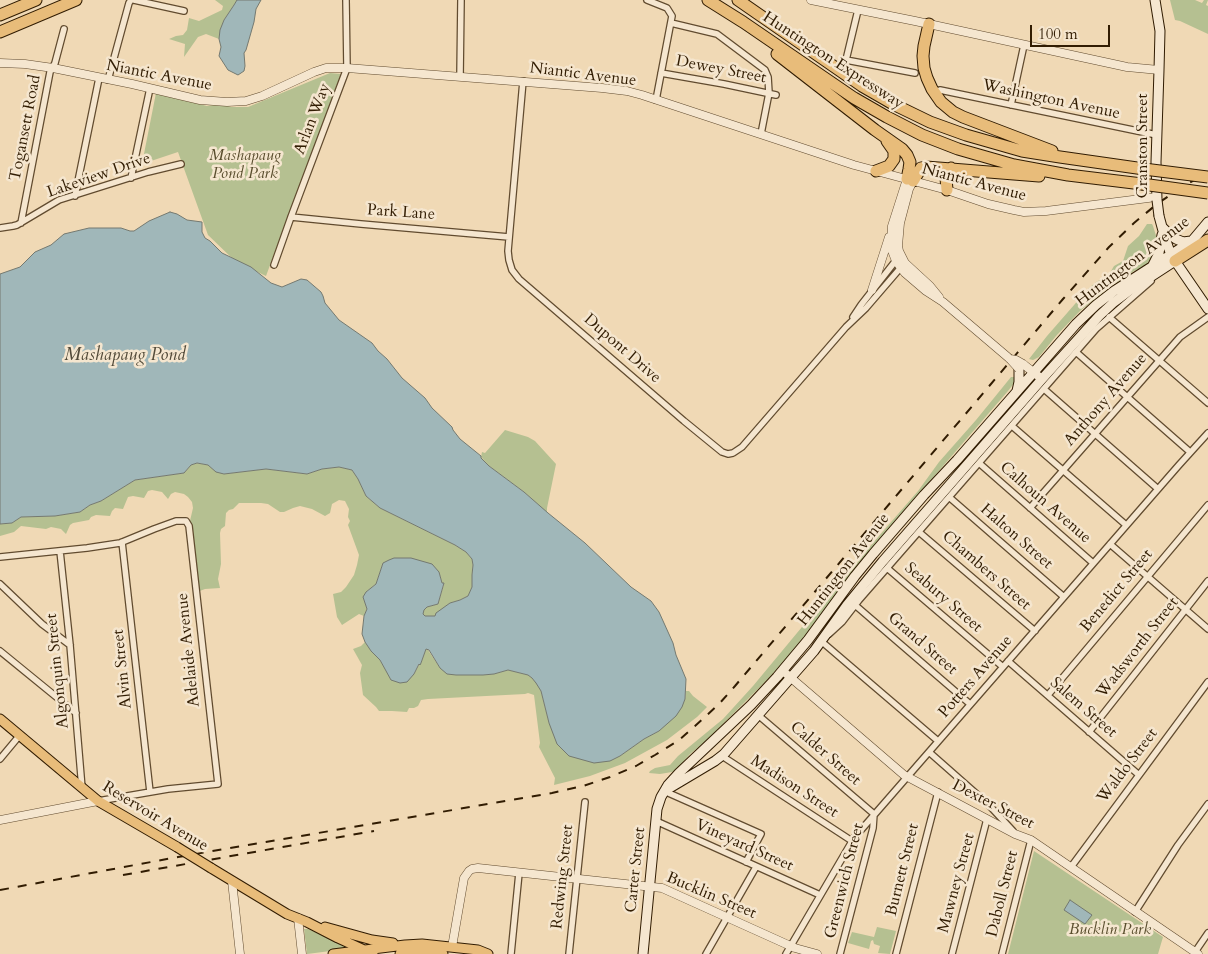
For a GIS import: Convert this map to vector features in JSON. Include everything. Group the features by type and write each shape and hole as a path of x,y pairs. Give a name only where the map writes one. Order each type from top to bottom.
{"highway":[{"path":"0,15 36,0"},
{"path":"0,32 76,0"},
{"name":"Huntington Expressway","path":"708,0 837,88 904,127 940,142 976,155 1014,165 1068,175 1208,193"},
{"name":"Huntington Expressway","path":"738,0 862,86 930,122 966,135 1022,151 1208,177"},
{"path":"726,11 802,75 900,147 907,155 910,165 910,180"},
{"path":"929,24 923,62 925,73 934,94 949,109 964,117 1045,149 1117,165"},
{"path":"875,130 892,146 895,155 889,166 876,171"},
{"path":"910,180 924,167 1035,176 1068,175"},
{"path":"947,190 946,178 951,168"},
{"path":"1173,258 1208,240"}],"main road":[{"name":"Cranston Street","path":"1155,0 1160,31 1156,198 1166,242 1173,258 1208,309"},
{"name":"Huntington Avenue","path":"664,791 722,756 821,641 847,605 883,562 1099,316 1129,291 1163,269 1192,241 1208,222"},
{"path":"1162,227 1177,240 1192,241"},
{"path":"1151,267 1159,253 1162,241 1162,227"},
{"name":"Huntington Avenue","path":"664,791 676,776 757,699 782,671 873,554 1076,324 1114,291 1151,267 1173,258"},
{"path":"1016,392 1021,366"},
{"name":"Reservoir Avenue","path":"0,719 98,801 287,914 373,954"},
{"name":"Carter Street","path":"643,954 656,821 659,801 664,791"},
{"name":"Reservoir Avenue","path":"307,922 372,940 405,945"},
{"path":"333,954 405,945 443,954"},
{"path":"400,954 452,947 478,950 487,954"}],"street":[{"path":"346,0 347,68"},
{"path":"460,77 461,0"},
{"path":"647,0 667,8 672,16 656,100"},
{"path":"811,0 1126,67 1159,70"},
{"path":"108,80 132,1 184,11"},
{"path":"858,10 846,60 915,73"},
{"path":"671,23 717,34 765,70 768,77 768,93 760,134"},
{"name":"Togansett Road","path":"21,223 50,72 56,63 64,29"},
{"path":"1011,105 1024,45"},
{"name":"Niantic Avenue","path":"0,62 53,68 200,100 226,102 246,101 262,96 326,68 347,68 627,91 876,171 1014,210 1030,212 1079,208 1156,198"},
{"name":"Arlan Way","path":"274,265 347,68"},
{"name":"Dewey Street","path":"661,73 776,94"},
{"path":"75,196 99,78"},
{"name":"Dupont Drive","path":"523,82 508,251 512,270 516,276 702,436 725,453 733,453 742,447 903,265"},
{"path":"131,178 150,88"},
{"name":"Washington Avenue","path":"940,90 1156,136"},
{"name":"Lakeview Drive","path":"0,228 21,223 59,200 181,164"},
{"path":"872,290 909,189 910,180"},
{"name":"Park Lane","path":"291,217 510,237"},
{"path":"896,225 898,258 903,265 930,286 943,302 1010,359 1016,360 1095,434 1158,489"},
{"name":"Dupont Drive","path":"846,328 872,290 898,258"},
{"name":"Huntington Avenue","path":"821,641 837,628 1012,426 1041,384 1076,352 1100,325 1163,269"},
{"path":"1109,317 1208,403"},
{"name":"Anthony Avenue","path":"1030,508 1184,334 1208,317"},
{"path":"1076,352 1190,452"},
{"path":"1012,426 1126,525"},
{"name":"Potters Avenue","path":"786,954 852,841 1208,433"},
{"name":"Calhoun Avenue","path":"979,463 1094,563"},
{"name":"Halton Street","path":"949,497 1064,597"},
{"name":"Benedict Street","path":"1048,695 1208,505"},
{"name":"Adelaide Avenue","path":"122,542 179,521 186,521 189,526 218,784 150,792"},
{"name":"Chambers Street","path":"919,532 1035,631"},
{"path":"0,557 87,548 122,542"},
{"name":"Alvin Street","path":"122,542 150,792"},
{"path":"1110,544 1208,629"},
{"name":"Algonquin Street","path":"60,551 82,788"},
{"name":"Seabury Street","path":"887,568 1003,667"},
{"name":"Wadsworth Street","path":"1089,732 1208,581"},
{"path":"0,584 42,624 70,645"},
{"name":"Grand Street","path":"855,605 970,704"},
{"path":"821,641 938,741"},
{"path":"0,651 76,713"},
{"name":"Salem Street","path":"1008,661 1139,775"},
{"name":"Dexter Street","path":"782,671 907,777 1030,840 1196,953"},
{"name":"Waldo Street","path":"1071,867 1208,682"},
{"name":"Calder Street","path":"758,715 874,814"},
{"path":"0,759 20,735"},
{"path":"929,752 988,804 1015,834"},
{"name":"Madison Street","path":"722,756 852,841"},
{"path":"664,791 761,834 746,862"},
{"path":"0,820 150,792"},
{"name":"Burnett Street","path":"896,954 938,792"},
{"name":"Redwing Street","path":"569,954 585,802"},
{"path":"1135,912 1178,844 1208,804"},
{"name":"Greenwich Street","path":"840,954 873,828 874,814"},
{"name":"Mawney Street","path":"952,954 987,819"},
{"name":"Vineyard Street","path":"656,821 820,895"},
{"name":"Daboll Street","path":"1002,954 1030,840"},
{"path":"706,954 756,867"},
{"name":"Bucklin Street","path":"452,947 463,881 465,875 470,870 478,868 664,889 790,946 817,954"},
{"path":"511,954 519,873"},
{"path":"232,881 240,954"},
{"path":"298,918 302,954"},
{"path":"1196,953 1208,933"}],"green space":[{"path":"215,0 237,0 224,20 219,39 206,34 198,37 184,57 185,44 169,39 183,35 187,30 189,18 199,21 222,10 223,6"},
{"path":"1170,0 1195,0 1202,3 1204,0 1208,0 1206,5 1208,6 1208,34 1175,20"},
{"name":"Mashapaug Pond Park","path":"330,73 341,74 266,276 236,262 208,235 178,152 142,164 156,93 207,106 223,104 231,107 248,107"},
{"path":"1147,224 1152,224 1157,239 1155,251 1145,266 1110,287 1080,311 1039,357 1033,360 1029,359 1088,289 1096,282 1108,276 1114,266 1123,261 1128,246 1139,236"},
{"path":"1011,377 1014,377 1015,382 1008,391 860,562 795,649 767,680 706,741 690,754 677,769 660,774 649,773 655,768 670,765 678,756 723,719 846,577"},
{"path":"505,430 535,441 556,464 547,513 524,492 489,466 481,457 482,452 485,453"},
{"path":"197,463 208,465 224,474 266,469 307,474 322,469 339,467 352,470 366,496 380,508 466,552 472,559 473,565 472,587 468,596 450,603 435,616 425,616 423,610 438,604 444,584 439,572 383,563 376,584 366,592 367,609 364,616 359,614 342,625 337,617 333,594 341,592 354,575 359,555 348,525 350,521 348,517 349,509 345,501 339,500 332,504 330,513 325,516 312,509 300,506 280,512 268,504 239,503 226,513 225,526 221,529 220,533 221,564 218,579 220,588 205,589 197,592 189,525 193,508 192,502 184,494 175,492 168,499 162,492 152,490 148,491 144,498 128,497 123,509 115,508 110,516 96,515 89,520 73,523 66,534 61,529 51,527 46,529 21,526 14,532 0,536 0,524 12,523 21,517 55,516 80,512 135,480 184,473 191,465"},
{"path":"365,642 380,660 391,679 414,674 421,663 426,649 440,668 456,675 494,674 508,670 528,675 537,683 541,691 549,723 609,761 659,731 685,699 686,691 689,691 707,707 667,740 625,763 590,776 554,785 555,778 539,747 534,695 528,693 428,699 421,700 418,706 409,708 407,712 379,711 363,695 360,673 362,665 353,649"},
{"name":"Bucklin Park","path":"1034,851 1163,937 1158,954 1008,954"},
{"path":"877,927 896,931 890,954 878,953 880,946 874,944 873,940 869,949 848,943 852,932 874,937"},
{"path":"304,929 346,944 346,949 307,954"}],"water":[{"path":"237,0 261,0 256,9 244,53 244,71 238,75 228,70 219,56 221,47 219,39 220,30"},
{"name":"Mashapaug Pond","path":"170,212 187,220 202,222 202,232 205,238 222,253 251,267 271,283 282,287 301,279 307,280 321,292 325,303 339,320 372,343 402,378 425,398 432,408 452,427 460,439 481,456 489,466 524,492 585,543 631,587 651,601 659,612 673,643 686,679 685,699 676,716 659,731 620,756 610,761 594,763 569,756 557,744 549,723 541,691 528,675 508,670 483,675 447,674 440,668 429,650 426,649 420,665 407,682 400,683 391,680 380,660 365,642 362,634 364,616 367,609 363,597 376,584 383,563 394,558 411,558 432,564 439,572 442,583 444,583 438,604 427,607 423,614 425,616 435,616 436,613 450,603 468,596 472,587 472,559 466,552 455,545 380,508 366,496 352,470 339,467 322,469 307,474 266,469 224,474 216,472 208,465 197,463 191,465 184,473 135,480 80,512 55,516 21,517 12,523 0,524 0,274 20,267 35,252 51,245 64,234 89,228 121,228 134,231 149,221"},
{"path":"1070,900 1092,915 1085,924 1064,910"}],"railway":[{"path":"0,890 178,857 552,793 610,777 636,766 655,755 679,740 719,704 1109,247 1157,204 1185,185 1208,173"},
{"path":"123,875 374,831"}]}
